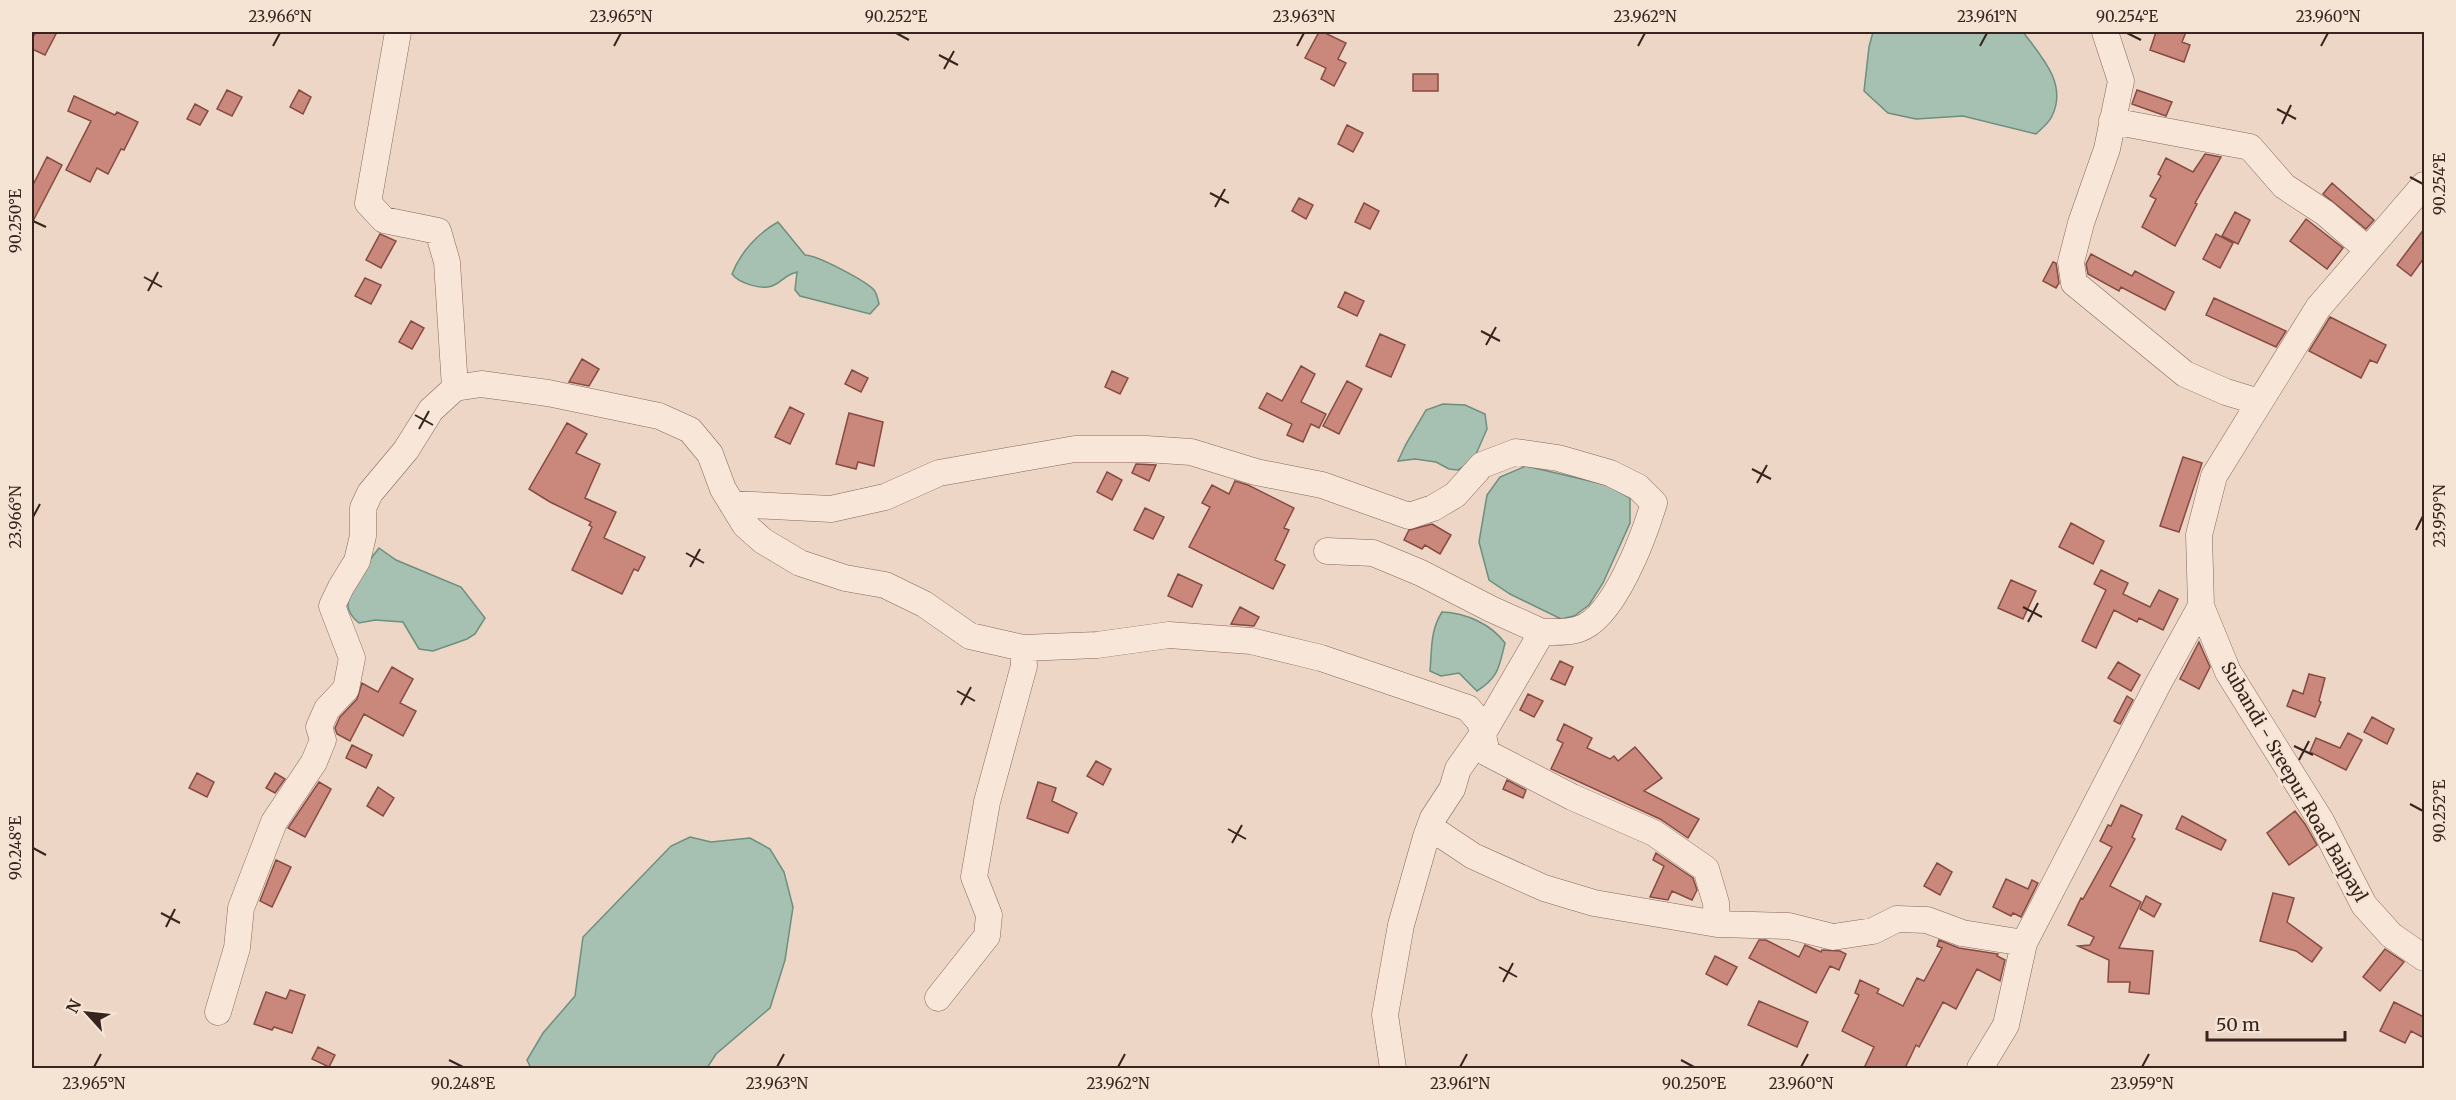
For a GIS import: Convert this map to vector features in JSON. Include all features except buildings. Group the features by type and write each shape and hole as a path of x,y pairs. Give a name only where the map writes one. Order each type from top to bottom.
{"street":[{"path":"398,32 368,203 384,220 438,231 447,262 455,388"},
{"path":"2105,32 2121,81 2107,149 2081,223 2071,262 2074,283 2186,374 2226,392 2259,402"},
{"path":"2112,121 2250,147 2284,186 2325,213 2368,250"},
{"name":"Subandi - Sreepur Road Baipayl","path":"2424,185 2318,308 2214,476 2199,535 2201,606 2228,672 2320,821 2364,905 2391,935 2424,958"},
{"path":"218,1012 237,948 241,908 274,822 314,762 323,740 319,727 327,709 346,689 352,658 333,606 357,561 363,537 363,508 370,494 406,450 431,410 455,388 481,384 548,393 659,416 690,430 710,454 723,489 745,525 763,541 800,563 845,578 885,585 924,604 970,636 1023,648 1096,645 1169,635 1251,641 1321,658 1468,708 1480,722 1487,753 1572,797 1654,833 1706,869 1716,903 1717,924"},
{"path":"732,504 831,510 885,497 939,473 1075,449 1146,449 1191,452 1256,472 1322,485 1409,516 1433,508 1455,495 1482,465 1516,452 1558,458 1610,473 1638,488 1654,503 1646,531 1616,594 1597,618 1580,629 1542,632 1421,573 1373,553 1328,551"},
{"path":"1980,1068 2006,1024 2024,943 2201,606"},
{"path":"1393,1068 1385,1015 1401,925 1425,837 1433,818 1452,789 1458,769 1482,735 1542,632"},
{"path":"938,998 987,936 989,915 974,878 987,802 1024,666 1023,648"},
{"path":"1425,837 1440,834 1473,856 1544,888 1594,903 1717,924 1789,926 1833,938 1873,931 1896,919 1927,920 1962,933 2024,943"}],"shaded area":[{"path":"1873,32 2023,32 2044,61 2055,82 2057,93 2052,116 2036,134 1963,116 1916,119 1888,113 1864,91"},
{"path":"778,222 805,255 841,269 874,290 879,304 870,314 800,296 795,290 797,272 767,287 750,285 732,274 750,244"},
{"path":"1443,404 1465,405 1485,414 1487,429 1473,461 1458,470 1449,469 1436,462 1415,459 1398,461 1426,410"},
{"path":"1526,466 1607,485 1630,498 1630,523 1603,583 1589,605 1574,616 1561,619 1510,594 1489,580 1479,542 1487,495 1500,477"},
{"path":"379,548 396,560 461,587 485,618 475,634 433,651 419,649 403,622 375,620 359,623 348,609 348,603 360,574"},
{"path":"1442,612 1469,617 1493,630 1505,643 1494,676 1477,691 1459,673 1441,676 1430,671 1433,633"},
{"path":"690,837 711,842 750,838 770,849 784,872 793,907 785,960 770,1008 716,1054 707,1068 531,1068 527,1060 543,1033 575,996 583,937 671,846"}]}
